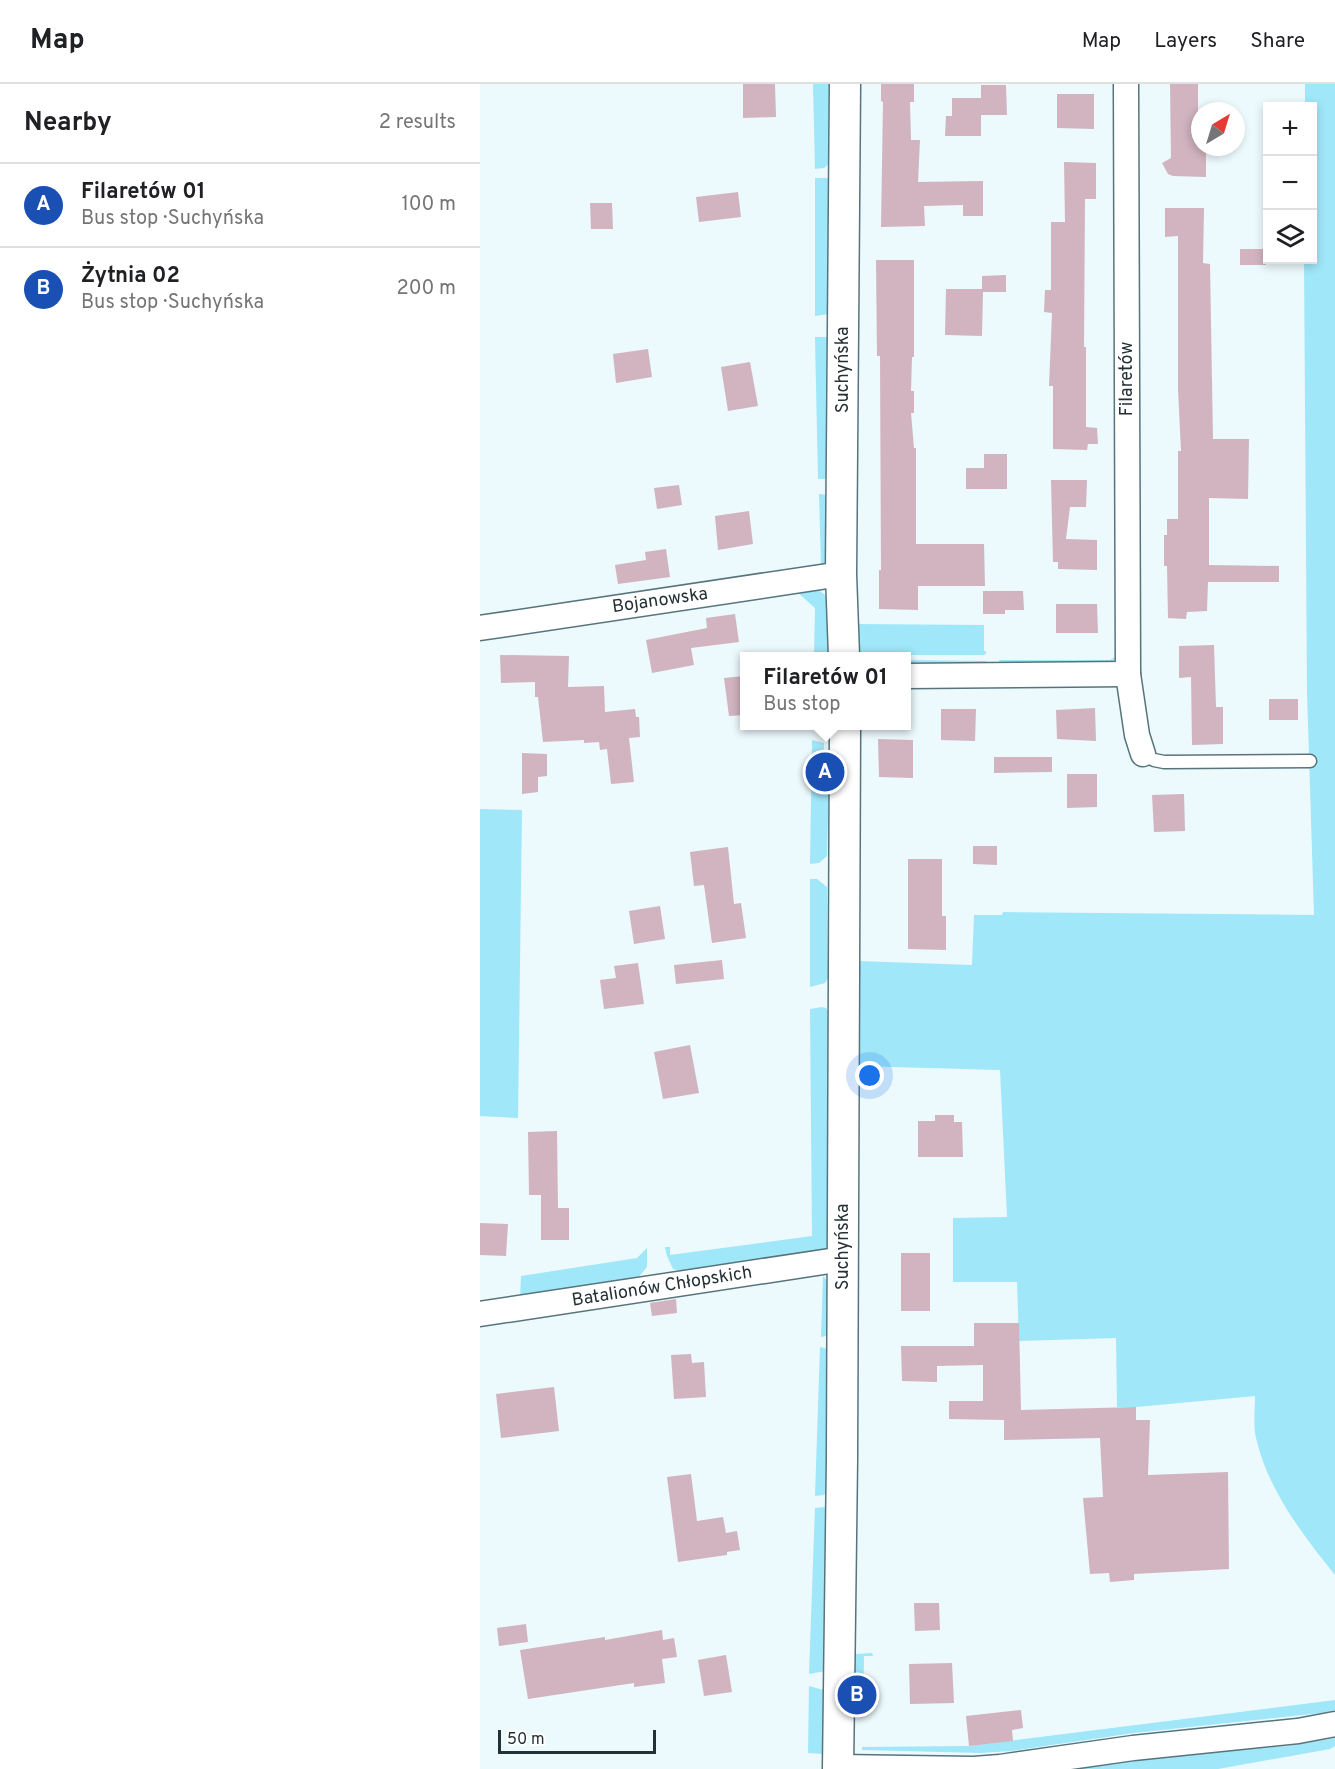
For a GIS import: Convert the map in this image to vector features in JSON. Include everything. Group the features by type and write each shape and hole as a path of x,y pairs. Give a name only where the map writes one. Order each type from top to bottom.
{"street":[{"name":"Suchyńska","path":"844,84 841,574 844,652"},
{"name":"Filaretów","path":"1126,84 1128,674 1137,735 1143,754"},
{"name":"Bojanowska","path":"480,628 841,574"},
{"path":"911,676 1128,674"},
{"name":"Suchyńska","path":"838,1768 845,730"},
{"name":"Batalionów Chłopskich","path":"480,1314 843,1260"},
{"path":"838,1768 974,1769 1000,1767 1133,1748 1298,1731 1335,1724"}],"lane":[{"path":"1143,754 1164,762 1310,761"}],"shaded area":[{"path":"813,84 831,84 830,163 824,168 815,169"},
{"path":"1305,84 1335,84 1335,1575 1310,1544 1288,1511 1269,1476 1255,1433 1255,1396 1117,1407 1116,1338 1019,1341 1017,1282 953,1282 953,1218 1007,1217 1000,1070 857,1066 857,961 972,965 974,915 1002,915 1003,912 1314,915 1307,692 1304,264 1317,264 1317,102 1305,102"},
{"path":"815,178 829,180 828,314 815,316"},
{"path":"815,337 830,339 831,479 818,479"},
{"path":"819,494 830,495 828,560 821,565"},
{"path":"814,587 824,594 830,603 829,652 814,652 815,608 796,591"},
{"path":"1116,590 1118,657 1111,662 1000,664 999,660 1110,660 1115,657"},
{"path":"857,624 984,625 984,651 987,652 984,655 911,655 911,652 858,652"},
{"path":"911,660 987,661 985,665 911,664"},
{"path":"812,740 824,743 823,781 829,785 827,856 819,863 810,864"},
{"path":"480,809 522,810 518,1118 480,1116"},
{"path":"810,879 817,879 827,887 828,978 825,983 810,987"},
{"path":"826,1008 829,1013 829,1241 827,1249 821,1252 684,1272 673,1269 665,1247 670,1247 670,1255 812,1236 810,1009"},
{"path":"647,1248 647,1267 633,1284 520,1300 521,1276 637,1258"},
{"path":"823,1276 828,1281 829,1329 826,1336 821,1337"},
{"path":"820,1347 828,1349 828,1490 824,1495 815,1496"},
{"path":"815,1508 827,1508 826,1671 809,1674"},
{"path":"872,1653 873,1656 864,1656 863,1718 854,1718 855,1656"},
{"path":"809,1686 827,1691 828,1750 823,1754 808,1753"},
{"path":"1335,1700 1335,1710 1321,1713 1134,1733 1011,1751 981,1753 862,1750 862,1747 969,1746"},
{"path":"1335,1738 1335,1746 1330,1749 1218,1769 1069,1769 1127,1758 1288,1746"}],"building":[{"path":"743,84 775,84 776,117 743,118"},
{"path":"881,84 914,84 914,102 910,102 911,140 920,140 918,182 983,181 983,216 963,216 963,205 924,206 925,226 881,227 883,102 881,101"},
{"path":"1170,84 1198,84 1198,102 1191,102 1191,156 1206,156 1206,177 1168,174 1162,163 1171,158"},
{"path":"981,85 1006,85 1007,115 981,115 981,136 945,136 946,116 952,116 952,98 981,98"},
{"path":"1057,94 1094,94 1094,129 1057,128"},
{"path":"1064,162 1096,163 1096,199 1085,199 1084,347 1086,347 1086,427 1097,428 1098,444 1088,444 1087,450 1053,449 1053,386 1049,386 1052,313 1044,312 1045,290 1051,290 1051,222 1065,222"},
{"path":"738,192 741,217 699,222 696,197"},
{"path":"590,203 612,203 613,229 591,229"},
{"path":"1165,208 1204,208 1203,263 1210,264 1213,439 1249,439 1248,499 1209,498 1209,565 1279,566 1279,582 1208,582 1207,611 1187,612 1186,619 1168,618 1167,566 1164,566 1164,535 1167,535 1167,519 1178,519 1178,451 1181,451 1178,389 1178,236 1165,237"},
{"path":"1240,249 1263,249 1263,264 1266,265 1240,265"},
{"path":"876,260 914,260 914,357 912,357 911,391 914,391 914,413 911,413 914,448 916,448 916,544 984,544 985,586 918,586 918,610 879,609 879,570 881,570 880,356 877,356"},
{"path":"1006,275 1006,292 983,292 982,336 945,335 946,289 982,289 982,276"},
{"path":"648,349 652,377 616,383 613,354"},
{"path":"750,362 758,406 728,411 721,367"},
{"path":"984,454 1007,454 1007,489 966,489 966,468 984,468"},
{"path":"1051,480 1087,480 1086,507 1070,507 1066,539 1097,540 1097,570 1058,569 1058,562 1053,562"},
{"path":"679,485 682,505 657,509 654,488"},
{"path":"749,511 753,544 718,550 715,516"},
{"path":"666,549 670,577 618,584 615,565 646,560 645,552"},
{"path":"983,591 1023,591 1024,610 1005,610 1005,614 983,614"},
{"path":"1056,604 1097,604 1098,633 1056,633"},
{"path":"735,614 739,642 691,648 694,665 652,673 646,640 707,628 706,618"},
{"path":"1214,645 1216,707 1223,707 1223,744 1192,745 1191,677 1179,678 1179,646"},
{"path":"500,655 569,656 568,687 604,686 605,712 635,709 636,717 639,717 640,737 629,738 634,782 611,784 607,749 600,750 599,742 584,743 584,740 543,742 538,697 535,697 535,682 501,683"},
{"path":"740,676 740,715 729,716 724,678"},
{"path":"1269,699 1298,699 1298,720 1269,720"},
{"path":"1095,708 1096,741 1057,739 1056,710"},
{"path":"941,709 976,709 975,741 941,740"},
{"path":"878,739 913,740 913,778 879,777"},
{"path":"522,753 547,754 547,776 538,777 538,792 522,794"},
{"path":"994,757 1052,757 1052,772 994,773"},
{"path":"1067,774 1097,774 1097,807 1067,808"},
{"path":"1184,794 1185,831 1154,832 1152,795"},
{"path":"973,846 997,846 997,865 973,864"},
{"path":"728,847 734,904 741,903 746,938 712,943 704,885 694,886 690,852"},
{"path":"908,859 942,859 942,916 946,916 946,950 908,949"},
{"path":"660,906 665,939 634,944 629,911"},
{"path":"722,960 724,979 676,984 674,965"},
{"path":"638,963 644,1004 604,1009 600,980 616,978 614,966"},
{"path":"690,1045 699,1093 663,1099 654,1052"},
{"path":"935,1115 954,1115 954,1122 962,1122 963,1157 918,1157 918,1121 935,1121"},
{"path":"557,1131 558,1208 569,1208 569,1240 541,1240 541,1195 529,1195 528,1132"},
{"path":"480,1223 508,1224 506,1256 480,1255"},
{"path":"901,1253 930,1253 930,1311 901,1311"},
{"path":"676,1299 677,1313 652,1316 650,1303"},
{"path":"974,1323 1019,1323 1021,1410 1136,1407 1136,1420 1150,1420 1148,1475 1228,1472 1229,1569 1134,1574 1134,1580 1110,1582 1109,1573 1090,1574 1083,1498 1103,1497 1100,1438 1004,1440 1004,1420 949,1419 949,1401 983,1401 983,1365 937,1366 937,1382 902,1381 901,1346 974,1346"},
{"path":"691,1354 692,1363 704,1362 706,1397 674,1399 671,1355"},
{"path":"554,1387 559,1431 501,1438 496,1394"},
{"path":"691,1474 697,1521 723,1517 726,1533 737,1531 740,1550 727,1552 727,1555 678,1562 667,1477"},
{"path":"914,1603 939,1603 940,1630 915,1631"},
{"path":"526,1624 528,1642 499,1646 497,1628"},
{"path":"662,1630 663,1640 674,1638 677,1657 662,1659 665,1683 634,1687 634,1683 528,1699 520,1650 605,1637 605,1640"},
{"path":"726,1655 732,1692 704,1696 698,1660"},
{"path":"952,1663 954,1703 910,1704 909,1664"},
{"path":"1021,1710 1023,1728 1012,1730 1013,1741 969,1746 966,1716"}],"place":[{"name":"Filaretów 01","path":"825,772"},
{"name":"Żytnia 02","path":"857,1695"}]}
